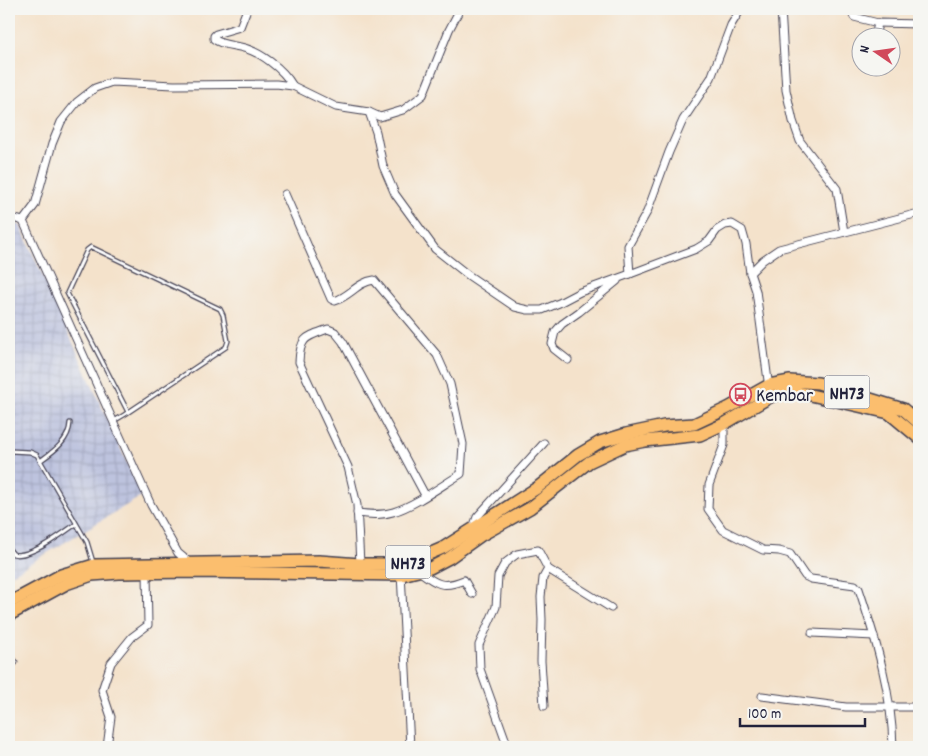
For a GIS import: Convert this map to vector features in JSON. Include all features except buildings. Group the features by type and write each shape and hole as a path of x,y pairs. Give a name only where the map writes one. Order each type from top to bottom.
{"highway":[{"name":"NH73","path":"9,603 61,575 94,565 318,561 400,569 415,560 443,548 473,529 537,488 578,455 600,442 664,426 694,424 790,381 818,383 903,409 919,423"},
{"name":"NH73","path":"9,615 66,584 92,575 419,570 430,568 449,558 480,536 530,508 589,462 625,445 645,440 700,435 724,424 770,391 796,390 889,413 919,438"}],"street":[{"path":"246,9 240,27 216,34 214,39 222,44 248,50 270,61 284,72 293,86"},
{"path":"23,220 35,205 52,144 61,122 77,102 95,88 112,82 174,85 276,84 293,86 336,107 369,112 380,117 403,110 423,95 449,30 460,9"},
{"path":"630,274 628,246 647,212 683,120 711,78 731,26 741,9"},
{"path":"780,9 786,90 793,121 800,142 837,189 844,232"},
{"path":"850,9 854,17 878,23 919,24"},
{"path":"877,28 878,23"},
{"path":"369,112 376,132 383,166 395,194 435,249 515,306 528,310 542,310 580,292 696,249 709,241 717,230 725,225 732,224 742,230 750,273 756,291 770,391"},
{"path":"285,194 331,300 335,301 343,298 366,281 374,280 437,355 450,384 463,444 461,474 408,507 391,513 373,515 358,513"},
{"path":"750,273 763,260 779,249 919,214"},
{"path":"9,217 23,220"},
{"path":"23,220 151,505 178,554 191,564"},
{"path":"568,360 554,349 552,344 555,332 562,324 621,277"},
{"path":"360,564 358,513 348,467 299,362 304,338 328,330 335,332 425,495"},
{"path":"724,424 724,445 709,485 708,509 723,530 763,550 790,554 805,576 811,579 854,585 859,589 884,674 893,747"},
{"path":"473,529 477,517 544,443"},
{"path":"508,747 480,669 479,645 496,607 498,576 505,563 517,554 538,550 548,569 611,608"},
{"path":"400,569 410,747"},
{"path":"544,706 540,598 548,569"},
{"path":"419,570 435,583 451,586 464,580 472,594"},
{"path":"107,747 111,717 102,690 111,663 132,637 148,625 147,573"},
{"path":"812,633 874,636"},
{"path":"762,696 846,707 919,707"}],"lane":[{"path":"113,422 228,346 228,341 220,309 91,247 87,250 67,293 128,412"},
{"path":"40,460 63,442 70,423"},
{"path":"10,450 30,452 40,460 87,542 94,565"},
{"path":"9,548 13,554 22,555 58,537 76,524"}],"shaded area":[{"path":"9,221 20,225 142,496 9,576"}],"place":[{"name":"Kembar","path":"740,394"}]}
